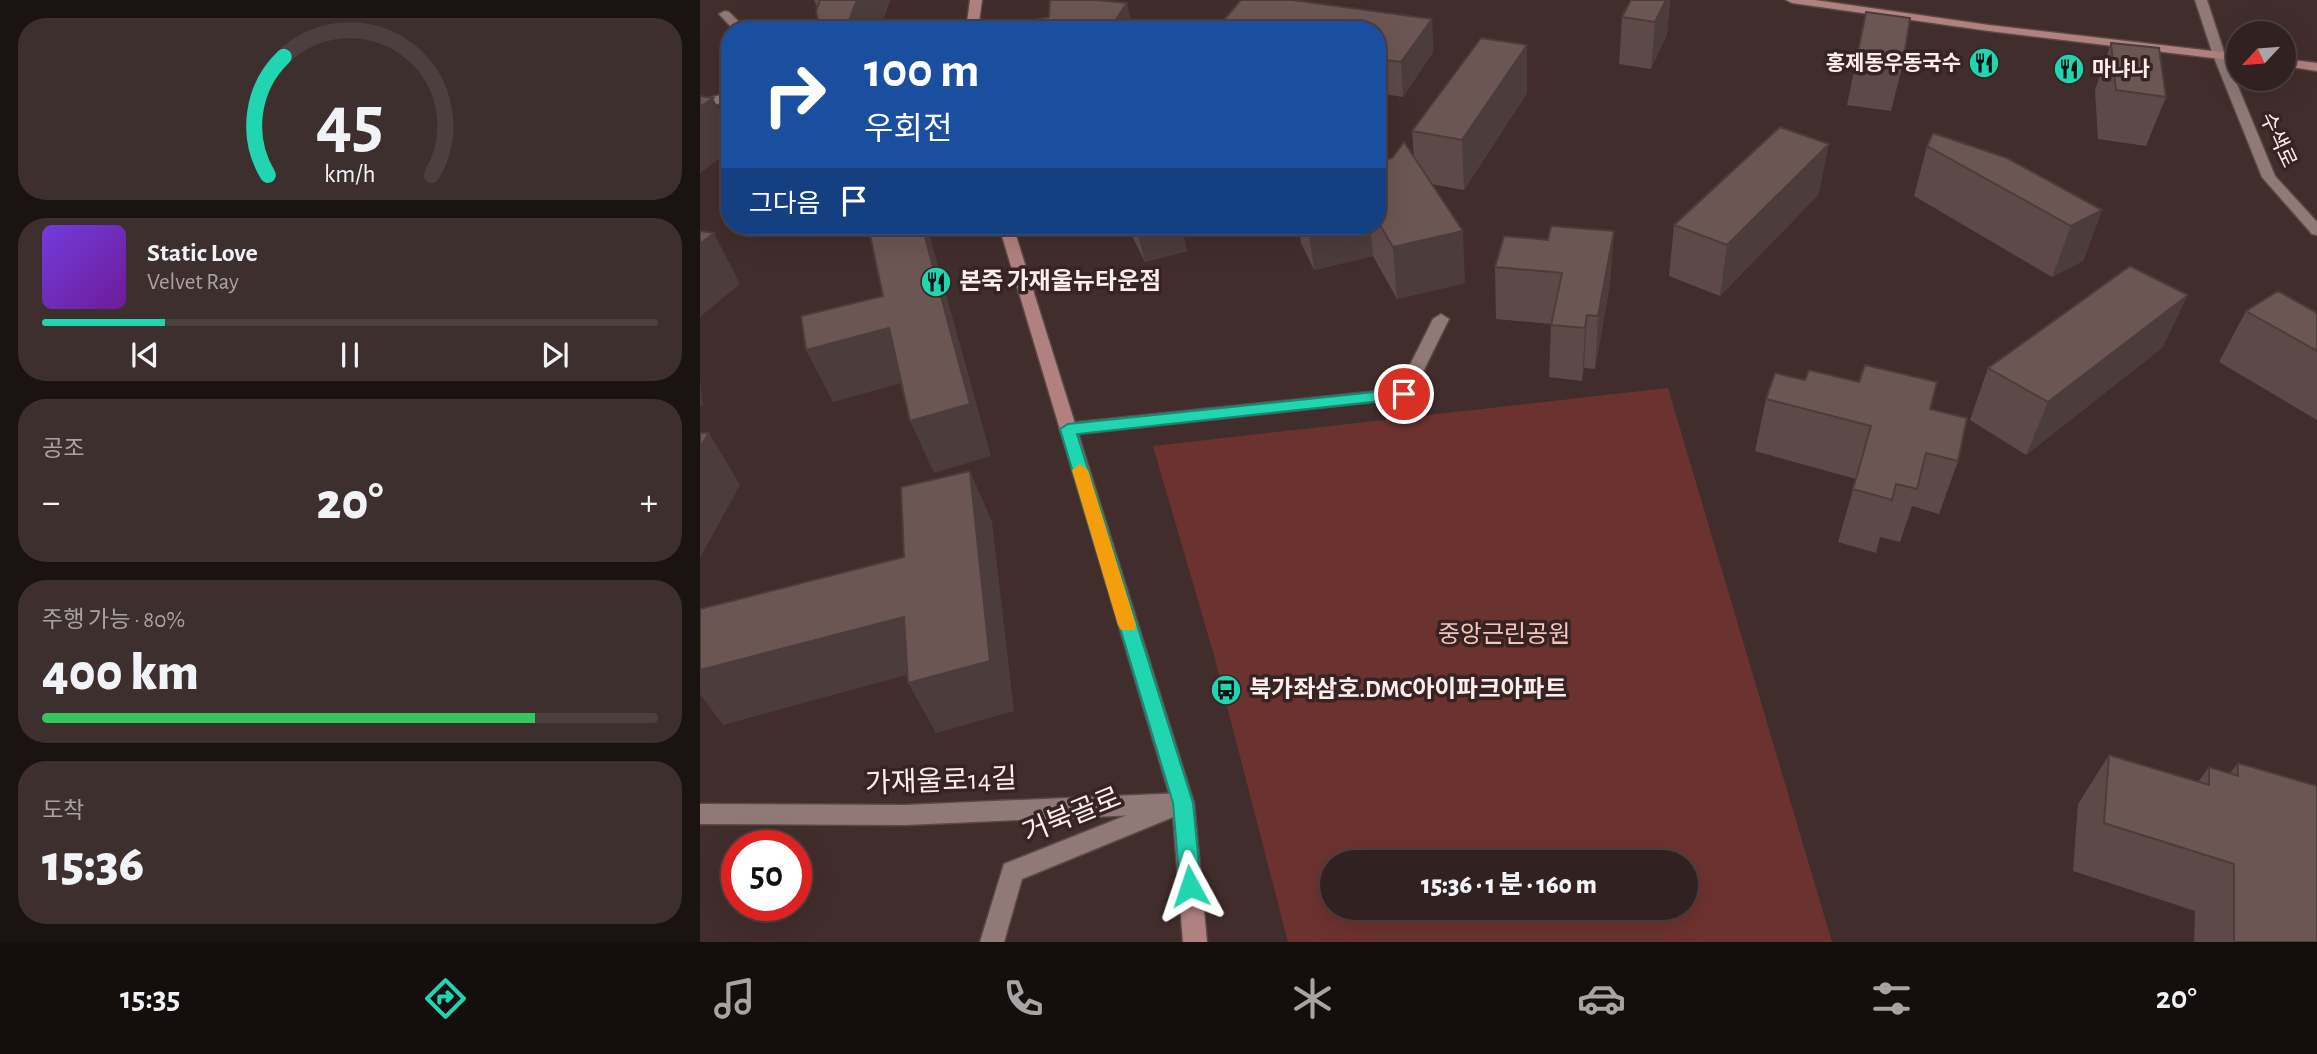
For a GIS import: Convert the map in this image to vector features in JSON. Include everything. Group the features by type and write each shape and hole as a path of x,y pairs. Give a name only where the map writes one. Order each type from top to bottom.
{"main road":[{"path":"973,21 976,0"},
{"path":"1792,0 1989,28 2226,56"},
{"path":"2296,64 2317,67"},
{"path":"1009,235 1183,803 1195,942"}],"street":[{"name":"수색로","path":"2201,0 2218,55 2269,177 2317,231"},
{"path":"725,14 732,21"},
{"path":"700,104 721,99"},
{"path":"1068,429 1404,394 1441,319"},
{"name":"가재울로14길","path":"700,814 905,815 1183,803"},
{"name":"거북골로","path":"992,942 1012,872 1183,803"}],"green space":[{"name":"중앙근린공원","path":"1668,388 1832,942 1288,942 1213,652 1153,446"}],"building":[{"path":"820,0 857,0 849,21 818,21 816,11"},
{"path":"1050,0 1127,3 1115,21 1028,21 1049,17"},
{"path":"1241,0 1292,0 1432,19 1401,62 1386,60 1386,21 1223,21"},
{"path":"1631,0 1666,0 1655,22 1622,17"},
{"path":"1866,12 1910,18 1903,63 1857,57"},
{"path":"1481,38 1527,45 1462,140 1412,131"},
{"path":"2111,43 2159,48 2166,97 2116,90"},
{"path":"700,96 713,98 700,107"},
{"path":"1780,127 1829,144 1727,245 1674,225"},
{"path":"1933,133 2007,158 2102,210 2071,226 1927,146"},
{"path":"1404,142 1463,231 1393,247 1386,235 1386,159 1392,158"},
{"path":"1551,226 1614,231 1598,316 1587,315 1585,328 1551,325 1562,273 1495,267 1504,236 1548,240"},
{"path":"700,231 714,233 700,244"},
{"path":"870,235 924,235 970,404 910,421 889,328 806,350 801,316 883,296"},
{"path":"2130,266 2188,295 2048,402 1988,368"},
{"path":"2278,291 2317,313 2317,351 2246,311"},
{"path":"1865,365 1937,382 1930,409 1967,418 1958,461 1926,453 1917,489 1896,484 1892,500 1853,489 1871,426 1766,399 1775,373 1805,380 1809,370 1859,382"},
{"path":"700,433 709,433 700,447"},
{"path":"970,471 990,661 908,683 904,617 700,670 700,609 904,557 901,487"},
{"path":"2109,755 2209,785 2209,767 2238,776 2238,763 2317,786 2317,942 2234,942 2234,864 2104,823"}],"slow traffic":[{"path":"1080,470 1127,625"}],"place":[{"name":"홍제동우동국수","path":"1984,63"},
{"name":"마냐나","path":"2069,69"},
{"name":"본죽 가재울뉴타운점","path":"936,282"},
{"name":"북가좌삼호.DMC아이파크아파트","path":"1226,690"}],"route":[{"path":"1190,886 1183,803 1068,429 1404,394"}]}
